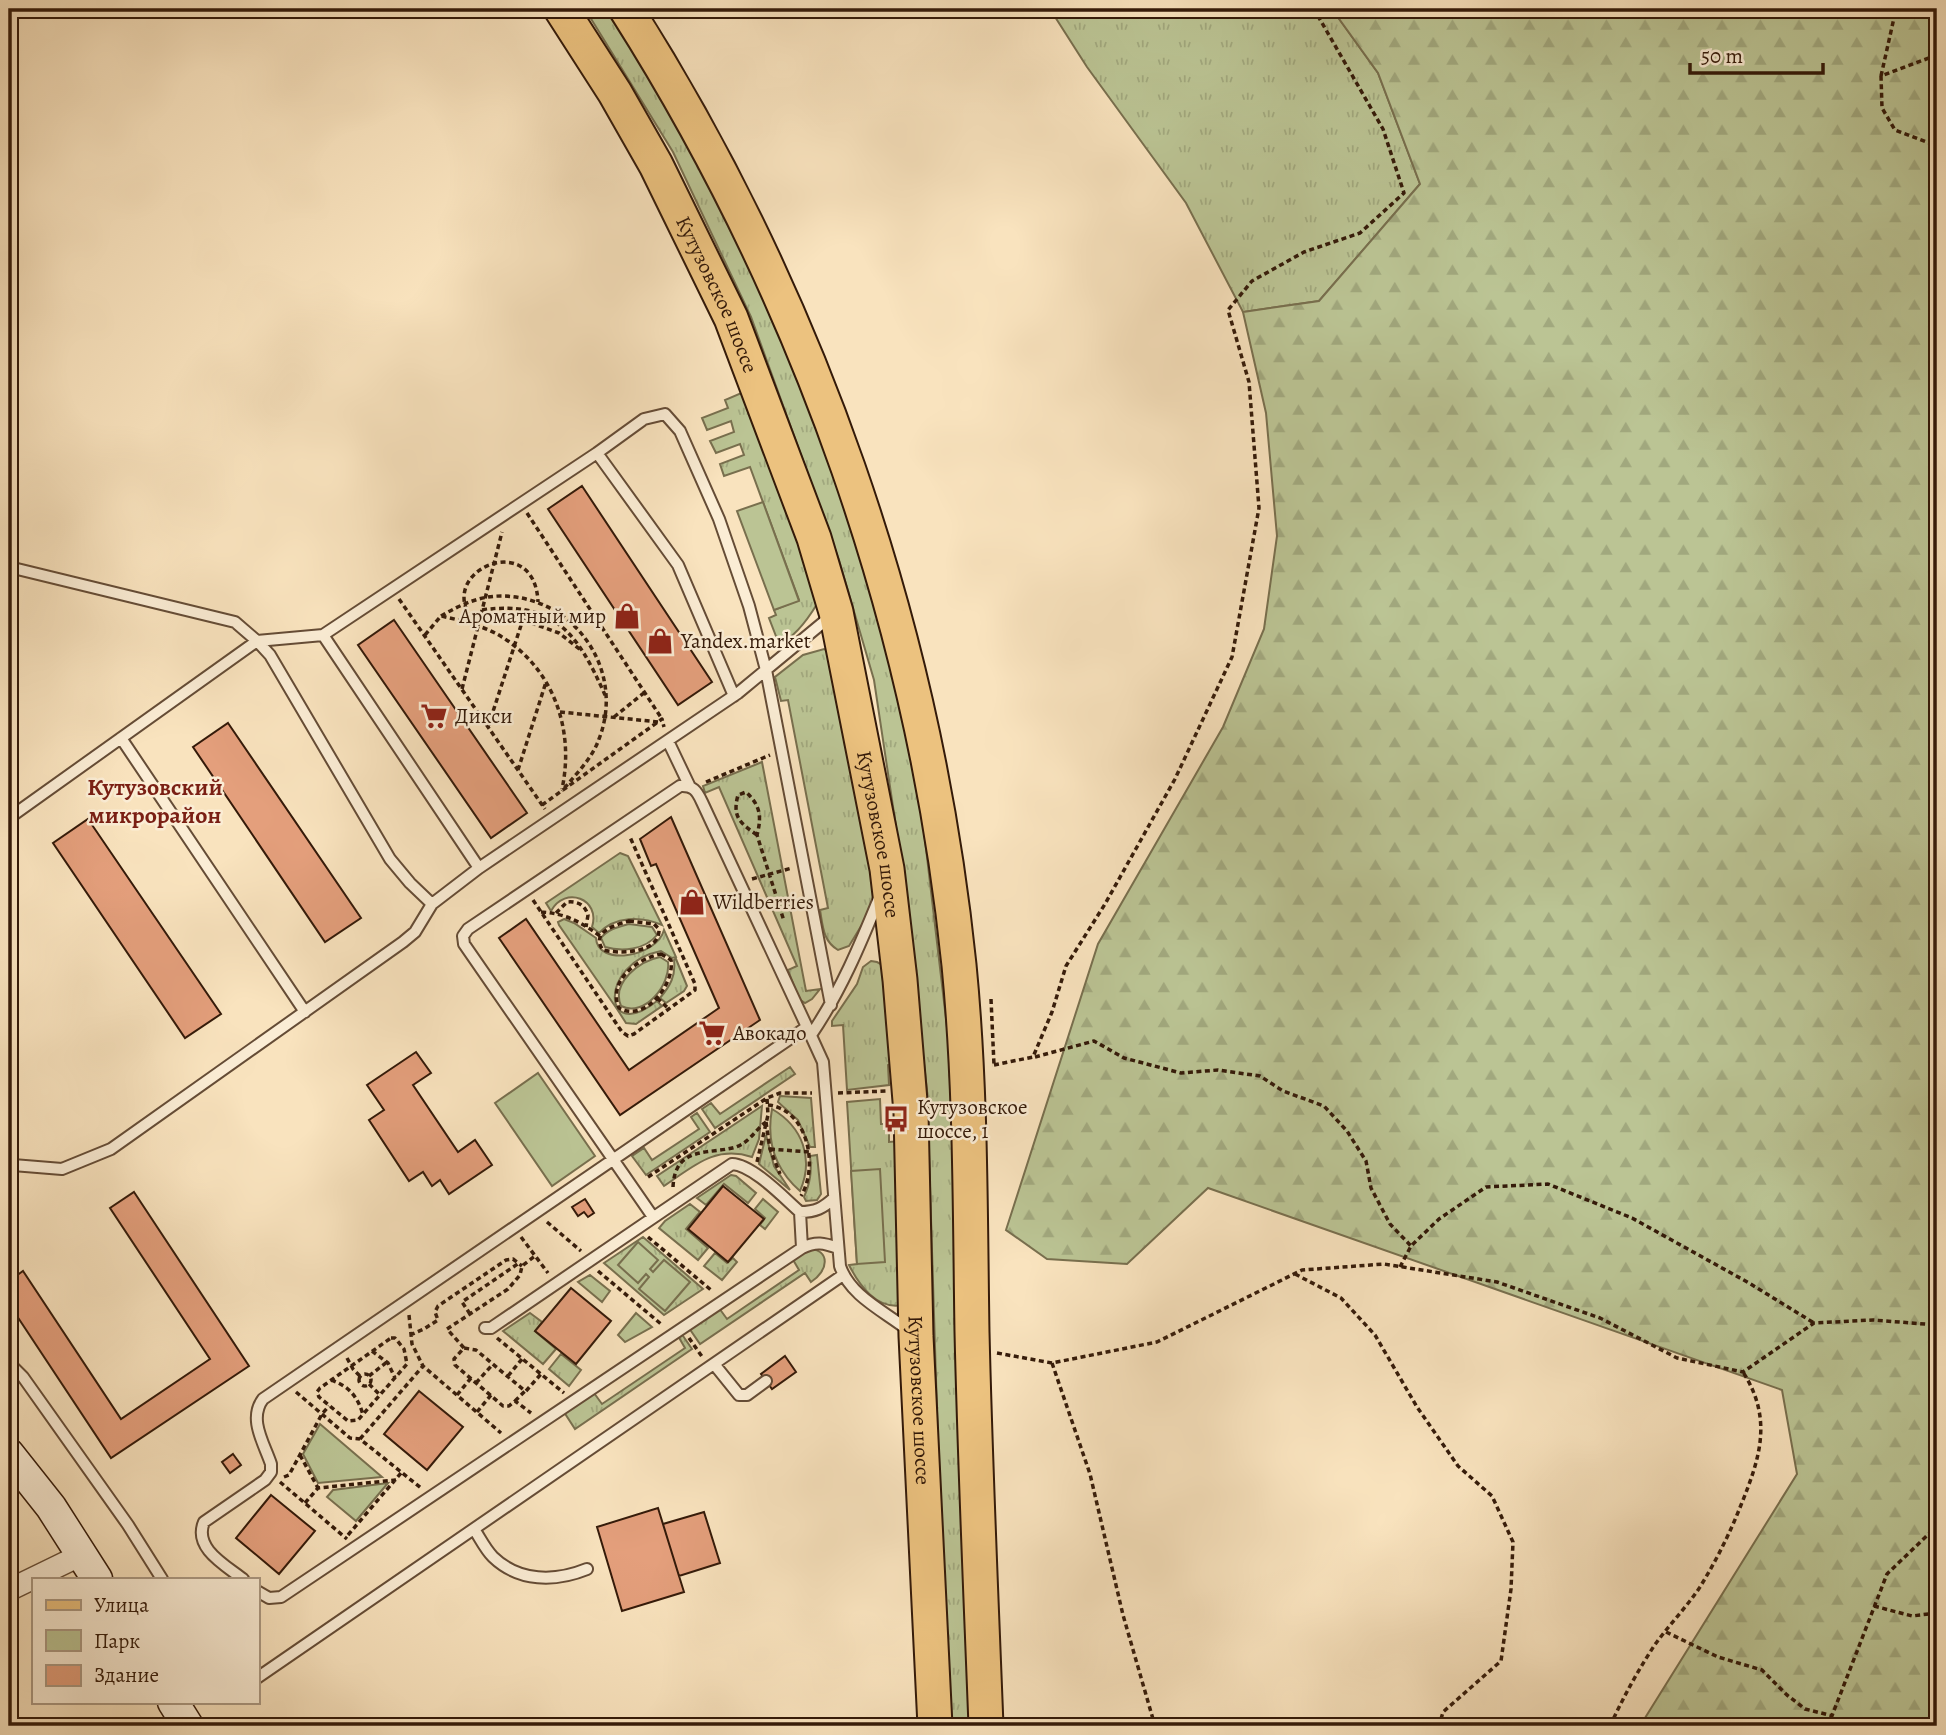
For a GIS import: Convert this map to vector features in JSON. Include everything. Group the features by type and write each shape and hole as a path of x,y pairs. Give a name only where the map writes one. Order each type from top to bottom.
{"main road":[{"name":"Кутузовское шоссе","path":"561,9 615,93 656,165 732,318 814,538 836,612 887,869 900,979 911,1112 916,1336 935,1726"},
{"path":"626,9 685,105 718,166 800,339 864,510 907,667 930,768 943,838 955,932 970,1103 974,1390 986,1726"},
{"path":"9,1454 51,1507 89,1567"},
{"path":"174,1704 188,1726"}],"street":[{"path":"51,1578 89,1567"},
{"path":"9,1590 32,1583"}],"lane":[{"path":"9,818 257,641 323,635 644,419 666,414 680,431 719,519 749,606 766,670 831,1004"},
{"path":"597,453 677,565 734,696"},
{"path":"9,567 235,622 270,655 390,859 432,904"},
{"path":"9,1139 11,1166 62,1169 111,1149 415,932 432,904 479,868 734,696 836,612"},
{"path":"323,635 479,868"},
{"path":"121,738 305,1012"},
{"path":"668,741 741,884 823,1062 838,1248 843,1275 860,1296 916,1336"},
{"path":"653,1217 464,944 463,936 468,929 680,786 692,788"},
{"path":"242,1578 208,1551 202,1542 200,1530 204,1522 265,1480 271,1472 255,1418 263,1399 613,1160 809,1031 831,1004 849,971 881,893 887,869"},
{"path":"485,1328 491,1328 591,1263 724,1168 739,1164 800,1212 823,1208 834,1198"},
{"path":"800,1212 802,1248"},
{"path":"259,1592 269,1598 281,1597 812,1242 838,1248"},
{"path":"259,1677 843,1275"},
{"path":"9,1363 23,1377 128,1525 161,1578"},
{"path":"712,1365 739,1395 747,1395 766,1381"},
{"path":"474,1529 491,1555 506,1567 527,1577 570,1576 587,1569"}],"path":[{"path":"1033,1057 1052,1013 1066,966 1105,904 1175,779 1232,657 1259,508 1249,382 1228,310 1252,281 1304,252 1360,233 1404,193 1383,129 1314,9"},
{"path":"1896,9 1881,76 1882,108 1895,130 1937,146"},
{"path":"1881,76 1937,55"},
{"path":"521,504 645,692 661,721 668,741"},
{"path":"462,689 507,513"},
{"path":"478,626 466,603 466,591 470,579 483,566 494,562 523,568 535,583 538,602"},
{"path":"392,589 552,819"},
{"path":"425,636 441,616 466,603 486,598 520,597 538,602 575,625 588,640 598,659 605,678 607,699 599,740 589,758 562,791"},
{"path":"482,610 503,607 526,610 543,615 561,626 577,640 588,657 607,699"},
{"path":"488,727 526,610"},
{"path":"441,616 478,626 498,635 530,660 546,682 560,712 567,751 562,791"},
{"path":"523,620 559,633 588,657"},
{"path":"518,770 546,682"},
{"path":"614,718 645,692"},
{"path":"560,712 661,721"},
{"path":"542,805 661,721"},
{"path":"692,788 782,750"},
{"path":"757,835 740,823 735,806 738,795 746,792 758,803 761,821 757,835 784,921"},
{"path":"526,890 628,1037 670,1010 695,990 695,984 623,825"},
{"path":"741,884 769,873 804,866"},
{"path":"556,913 567,902 578,902 589,915 586,926"},
{"path":"541,911 556,913 586,926 600,936"},
{"path":"629,921 654,925 659,929 655,942 628,952 603,950 598,944 600,936 613,925 629,921"},
{"path":"659,929 669,924"},
{"path":"661,954 671,961 671,974 667,985 657,998 643,1009 630,1012 619,1008 616,994 631,967 646,956 661,954"},
{"path":"671,961 682,954"},
{"path":"657,998 670,1010"},
{"path":"991,999 994,1065"},
{"path":"985,1065 1033,1057 1094,1041 1124,1058 1181,1073 1218,1070 1260,1076 1283,1091 1324,1106 1347,1131 1366,1161 1371,1188 1390,1224 1411,1246"},
{"path":"826,1093 894,1090"},
{"path":"648,1177 767,1098 780,1093 814,1093"},
{"path":"757,1164 766,1122 767,1098"},
{"path":"768,1105 777,1106 794,1119 809,1152 806,1189 801,1197 793,1191"},
{"path":"766,1122 769,1149 784,1180"},
{"path":"676,1201 673,1184 676,1172 683,1162 703,1151 735,1147 746,1142 766,1122"},
{"path":"769,1149 818,1152"},
{"path":"1400,1267 1411,1246 1439,1219 1486,1187 1548,1184 1632,1218 1749,1283 1814,1323"},
{"path":"545,1221 661,1324"},
{"path":"642,1232 711,1290"},
{"path":"520,1235 555,1284"},
{"path":"461,1302 536,1256"},
{"path":"521,1265 513,1259 506,1260 436,1308 438,1320 464,1348 476,1350 525,1391"},
{"path":"995,1353 1052,1363 1157,1342 1302,1270 1384,1264 1497,1282 1600,1318 1677,1359 1743,1372 1814,1323 1873,1320 1937,1325"},
{"path":"447,1329 508,1289 520,1275 521,1265"},
{"path":"1295,1274 1342,1298 1375,1335 1417,1407 1458,1466 1492,1496 1513,1542 1511,1590 1501,1661 1443,1712 1439,1726"},
{"path":"456,1293 470,1314"},
{"path":"409,1310 412,1344 423,1366 501,1433"},
{"path":"410,1335 438,1320"},
{"path":"485,1328 573,1401"},
{"path":"682,1328 712,1365"},
{"path":"395,1338 404,1349 407,1364 358,1420 348,1421 317,1392 372,1351 395,1338"},
{"path":"404,1349 412,1344"},
{"path":"464,1348 453,1362 506,1407 541,1374"},
{"path":"372,1351 387,1362 395,1378"},
{"path":"344,1354 360,1376 359,1384 350,1391"},
{"path":"508,1376 522,1359"},
{"path":"369,1376 387,1362"},
{"path":"476,1383 493,1363"},
{"path":"1052,1363 1090,1474 1123,1615 1155,1726"},
{"path":"360,1439 423,1366"},
{"path":"1610,1726 1625,1692 1706,1576 1730,1532 1758,1462 1761,1425 1752,1387 1743,1372"},
{"path":"360,1376 369,1376"},
{"path":"369,1376 369,1384 380,1396"},
{"path":"457,1395 471,1378"},
{"path":"331,1380 350,1391 357,1399 363,1415"},
{"path":"359,1384 369,1384"},
{"path":"293,1388 350,1437 360,1439 421,1488"},
{"path":"477,1412 491,1395"},
{"path":"515,1401 531,1413"},
{"path":"284,1478 289,1475 329,1406"},
{"path":"300,1455 318,1488"},
{"path":"279,1482 346,1538 401,1473"},
{"path":"305,1503 318,1488 396,1479"},
{"path":"1828,1726 1887,1574 1937,1526"},
{"path":"1874,1606 1912,1616 1937,1613"},
{"path":"1665,1632 1718,1657 1762,1670 1805,1709 1832,1716"}],"green space":[{"path":"585,9 609,9 674,112 740,241 844,484 892,638 919,789 948,1036 961,1245 975,1726 950,1726 941,1539 927,1090 901,860 874,680 839,560 751,317 673,152"},
{"path":"1050,9 1332,9 1378,73 1420,184 1319,301 1243,312 1186,203 1087,67"},
{"path":"1332,9 1937,9 1937,1726 1640,1726 1797,1474 1782,1390 1208,1188 1127,1264 1047,1259 1006,1230 1098,944 1223,727 1264,629 1277,536 1266,413 1243,312 1319,301 1420,184 1378,73"},
{"path":"746,391 775,460 817,604 796,632 779,644 769,618 776,615 774,610 799,600 750,467 724,476 720,464 744,455 740,444 716,453 710,441 734,432 731,421 707,430 702,418 728,408 725,400"},
{"path":"763,502 799,601 774,610 737,511"},
{"path":"824,649 835,656 876,893 849,946 838,950 829,942 823,928 820,910 828,908 788,700 781,701 775,677 803,655"},
{"path":"762,762 806,991 820,989 805,1003 799,999 788,970 797,966 719,787 705,793 703,786"},
{"path":"620,853 628,856 662,925 629,919 613,923 599,933 592,927 593,917 587,903 572,897 557,903 551,911 546,903"},
{"path":"564,919 596,938 599,947 606,953 616,955 628,955 651,947 664,930 676,957 672,958 661,951 640,958 626,970 618,984 615,997 617,1008 626,1013 639,1012 657,1001 662,1006 636,1024 626,1023 559,925 558,922"},
{"path":"629,924 652,927 657,935 640,947 605,947 601,938 604,935"},
{"path":"660,957 668,962 668,971 655,997 639,1007 621,1006 620,989 629,974 644,963"},
{"path":"676,959 687,986 666,1003 660,998 672,980"},
{"path":"871,961 888,968 894,1064 888,1065 889,1085 847,1090 843,1025 832,1026 832,1021 857,984 863,967"},
{"path":"790,1067 795,1074 715,1128 702,1109 711,1103 720,1114"},
{"path":"538,1073 595,1156 552,1186 495,1103"},
{"path":"780,1096 811,1098 815,1147 810,1147 798,1120 778,1102"},
{"path":"880,1099 881,1124 889,1124 889,1142 901,1141 902,1305 893,1306 870,1294 849,1265 857,1264 847,1102"},
{"path":"762,1106 759,1139 752,1157 739,1154 716,1156 695,1165 664,1186 657,1176"},
{"path":"772,1109 791,1125 803,1145 806,1167 800,1191 784,1174 774,1154 770,1133"},
{"path":"697,1113 710,1132 646,1175 632,1156 644,1148 652,1160 699,1129 691,1117"},
{"path":"766,1135 774,1166 790,1190 759,1164"},
{"path":"817,1155 821,1194 817,1200 806,1201 804,1197 810,1177 810,1156"},
{"path":"880,1169 885,1262 857,1264 851,1171"},
{"path":"731,1175 736,1176 756,1193 748,1203 724,1184 706,1205 697,1198"},
{"path":"763,1199 778,1212 765,1229 760,1225 765,1218 755,1209"},
{"path":"690,1204 700,1212 686,1229 708,1248 698,1260 659,1228"},
{"path":"643,1237 703,1289 664,1315 604,1263"},
{"path":"638,1242 658,1260 650,1269 653,1272 664,1260 690,1282 665,1311 639,1289 649,1277 646,1274 638,1283 618,1265"},
{"path":"807,1248 821,1253 824,1257 824,1267 817,1277 811,1282 805,1273 700,1344 689,1328 719,1308 727,1319 799,1270 792,1258"},
{"path":"715,1253 727,1263 733,1258 737,1262 722,1280 704,1266"},
{"path":"590,1275 610,1291 602,1302 578,1282"},
{"path":"530,1313 542,1322 535,1331 556,1349 543,1364 503,1331"},
{"path":"636,1313 652,1327 625,1342 618,1335"},
{"path":"681,1333 692,1349 575,1429 564,1412 594,1393 602,1404 685,1348 678,1336"},
{"path":"561,1354 581,1370 569,1386 549,1369"},
{"path":"320,1424 382,1477 318,1483 303,1454"},
{"path":"388,1483 356,1521 327,1497 333,1490"}],"building":[{"path":"582,486 712,682 678,705 548,509"},
{"path":"394,620 527,813 491,838 358,645"},
{"path":"228,723 361,918 325,942 193,747"},
{"path":"671,817 760,1020 620,1115 499,938 526,919 629,1070 719,1008 656,864 651,866 640,839"},
{"path":"88,819 221,1014 185,1038 53,843"},
{"path":"416,1052 431,1073 413,1085 458,1152 475,1140 492,1165 449,1194 440,1180 432,1186 423,1172 409,1181 369,1120 384,1110 367,1085"},
{"path":"723,1186 764,1219 728,1262 688,1229"},
{"path":"134,1192 249,1366 111,1458 9,1304 9,1281 23,1271 121,1419 210,1359 110,1208"},
{"path":"585,1199 594,1213 588,1217 584,1212 578,1216 572,1207"},
{"path":"571,1288 611,1321 576,1364 535,1331"},
{"path":"785,1356 796,1372 772,1389 761,1374"},
{"path":"419,1391 463,1427 427,1470 384,1434"},
{"path":"233,1454 241,1465 230,1473 222,1462"},
{"path":"271,1495 315,1531 279,1574 236,1538"},
{"path":"658,1508 684,1592 622,1611 597,1527"},
{"path":"704,1512 720,1563 679,1576 663,1524"}],"place":[{"name":"Ароматный мир","path":"627,616"},
{"name":"Yandex.market","path":"660,641"},
{"name":"Дикси","path":"434,716"},
{"name":"Wildberries","path":"692,902"},
{"name":"Авокадо","path":"712,1033"},
{"name":"Кутузовское шоссе, 1","path":"896,1119"}],"district":[{"name":"Кутузовский микрорайон","path":"155,801"}]}
